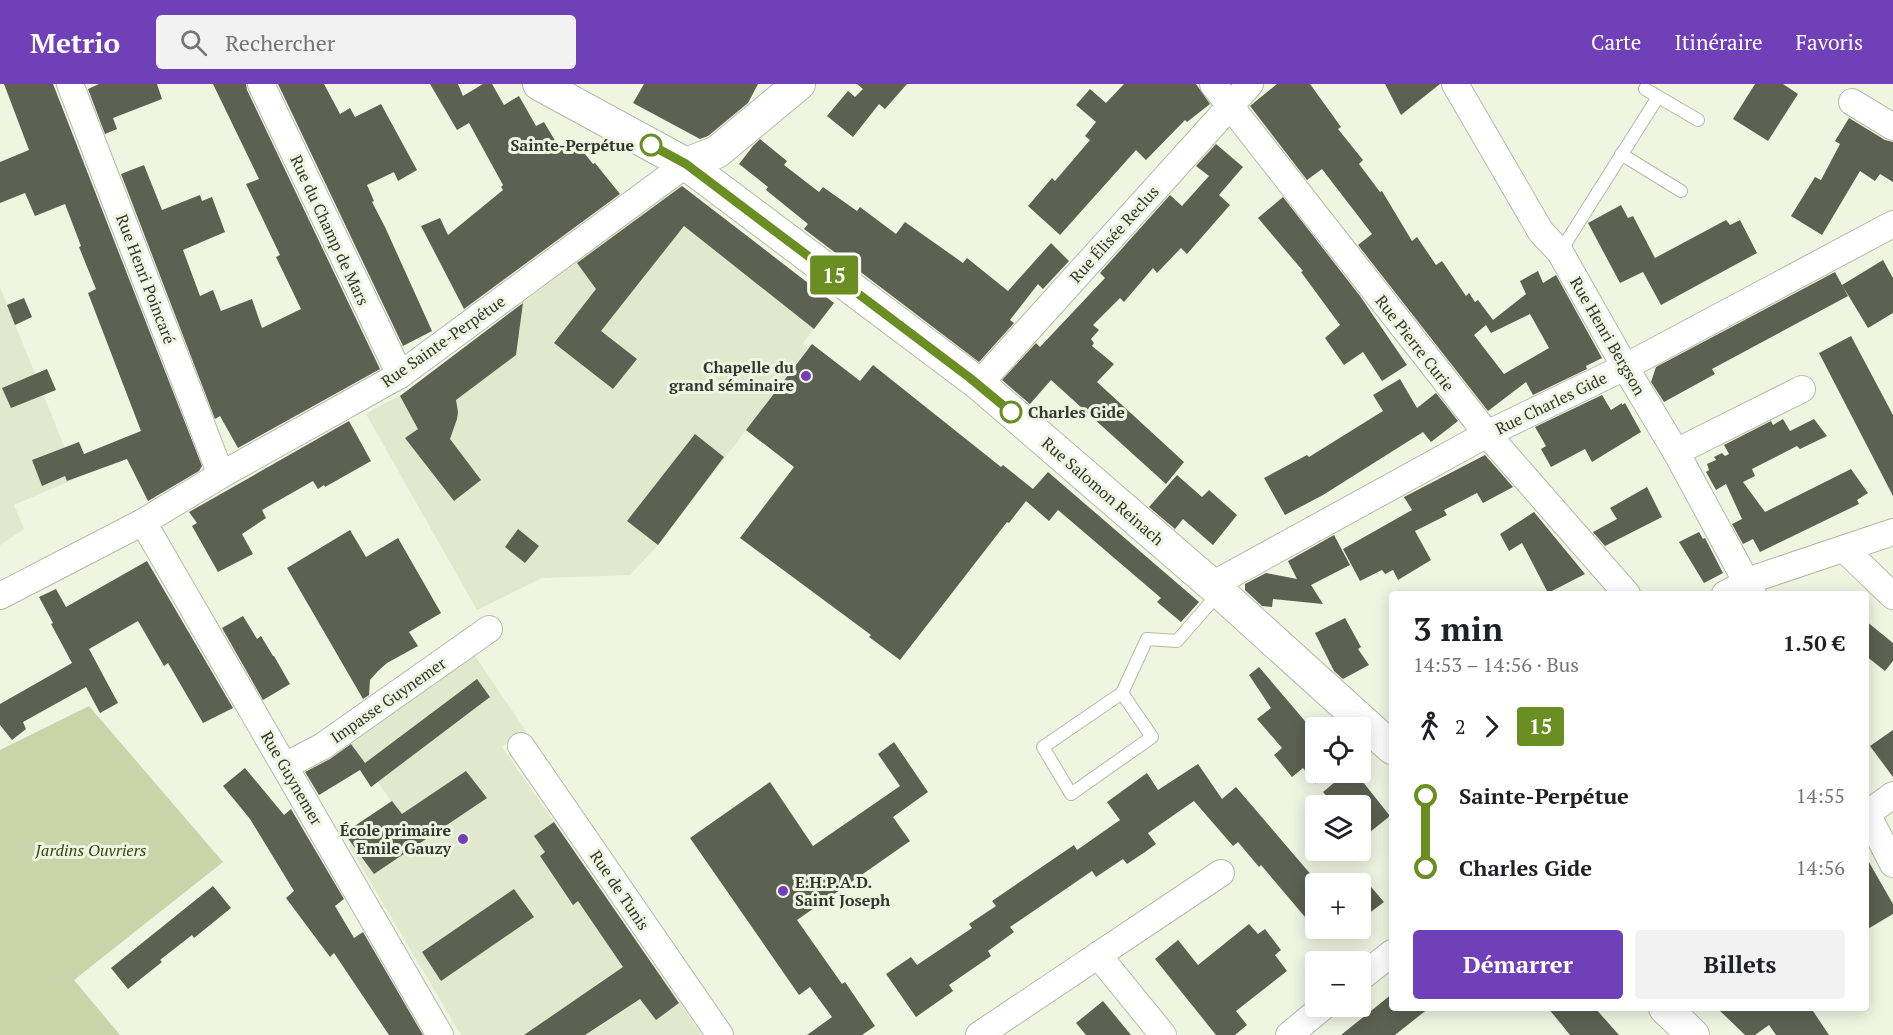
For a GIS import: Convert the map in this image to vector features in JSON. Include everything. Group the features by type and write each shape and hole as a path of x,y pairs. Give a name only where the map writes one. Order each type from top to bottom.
{"street":[{"name":"Rue Henri Poincaré","path":"70,84 221,475"},
{"name":"Rue du Champ de Mars","path":"261,84 400,375"},
{"name":"Rue Salomon Reinach","path":"539,84 686,164 979,384 1216,588 1389,745"},
{"name":"Rue Sainte-Perpétue","path":"0,596 142,522 400,375 686,164 717,152 799,84"},
{"name":"Rue Pierre Curie","path":"1213,84 1487,434 1624,591"},
{"name":"Rue Élisée Reclus","path":"979,384 1250,84"},
{"name":"Rue Henri Bergson","path":"1455,84 1541,232 1560,252 1624,367 1676,452 1742,590"},
{"path":"1852,102 1893,127"},
{"name":"Rue Charles Gide","path":"1216,588 1487,434 1624,367 1893,224"},
{"path":"1676,452 1802,389"},
{"name":"Rue Guynemer","path":"142,522 440,1035"},
{"path":"1742,590 1756,578 1893,532"},
{"path":"1844,549 1893,596"},
{"name":"Impasse Guynemer","path":"285,766 323,746 489,628"},
{"name":"Rue de Tunis","path":"521,746 720,1035"},
{"path":"1869,812 1893,795"},
{"path":"1869,817 1893,864"},
{"path":"979,1035 1221,873"},
{"path":"1098,955 1163,1035"},
{"path":"1371,969 1389,955"},
{"path":"1668,1011 1693,1035"},
{"path":"1288,1035 1310,1017"}],"lane":[{"path":"1645,89 1698,120"},
{"path":"1560,252 1658,97"},
{"path":"1621,154 1681,191"},
{"path":"1122,693 1152,737 1071,794 1043,747 1122,693 1147,639 1177,641 1216,588"}],"shaded area":[{"path":"680,184 834,303 804,342 803,344 808,348 777,390 658,545 630,575 542,578 477,610 366,414 405,392"},
{"path":"0,287 77,478 14,505 24,529 0,545"},
{"name":"École primaire Emile Gauzy","path":"471,650 526,731 502,747 702,1035 461,1035 349,846 399,812 348,740"}],"green space":[{"name":"Jardins Ouvriers","path":"89,706 223,862 74,980 120,1035 0,1035 0,750"}],"building":[{"path":"4,84 53,84 202,466 199,471 148,501 127,459 67,481 65,476 42,486 32,460 79,442 84,454 141,431 88,293 96,289 65,204 35,216 25,193 0,203 0,162 29,150"},
{"path":"99,84 157,84 162,99 113,118 117,129 105,134 88,89"},
{"path":"213,84 246,84 380,369 238,448 220,416 215,419 121,174 144,165 162,210 200,195 202,201 212,197 225,232 183,250 200,296 213,290 221,311 252,299 262,328 301,309 276,257 280,255 246,184 259,179"},
{"path":"278,84 324,84 340,114 350,108 355,117 381,104 417,170 398,181 394,172 367,185 374,201 372,202 432,331 403,346"},
{"path":"430,84 458,84 463,96 483,84 492,84 504,105 519,96 536,126 544,122 560,149 573,139 620,194 464,309 421,226 440,218 448,235 503,190 501,187 503,185 469,123 457,130"},
{"path":"644,84 758,84 748,103 708,136 700,139 633,103"},
{"path":"857,84 907,84 885,109 879,104 853,137 827,116 848,91 855,97 863,89"},
{"path":"1124,84 1196,84 1210,104 1187,122 1185,120 1146,160 1136,150 1060,235 1028,206 1052,178 1055,181 1090,140 1085,136 1096,122 1076,105 1090,89 1106,103"},
{"path":"1277,84 1310,84 1341,127 1338,129 1363,160 1359,164 1380,192 1382,191 1412,241 1417,237 1436,265 1442,261 1466,296 1469,293 1475,302 1478,300 1493,320 1526,294 1520,281 1538,271 1543,283 1556,275 1602,358 1586,366 1587,369 1533,395 1526,382 1488,411 1358,245 1372,234 1322,169 1307,180 1250,106","holes":["1530,314 1549,348 1504,374 1474,335 1486,325 1491,333"]},
{"path":"1385,84 1440,84 1401,115"},
{"path":"1755,84 1783,84 1798,94 1768,141 1733,119"},
{"path":"1849,118 1885,140 1893,142 1893,182 1880,174 1875,181 1860,171 1822,235 1791,216 1815,177 1821,180 1840,144 1835,141"},
{"path":"760,139 787,161 784,165 819,192 823,187 857,211 860,207 896,234 905,222 963,263 967,258 1008,291 1051,243 1069,261 1043,289 1038,284 1010,320 1014,323 979,362 804,229 808,224 766,190 768,187 739,164"},
{"path":"1216,144 1243,167 1219,195 1230,205 1187,254 1181,248 1157,273 1153,268 1124,302 1120,298 1093,325 1099,330 1091,339 1094,343 1092,346 1114,364 1097,382 1184,462 1166,484 1051,380 1030,404 1002,380 1036,343 1040,347 1105,278 1100,273 1170,195 1182,206 1209,176 1196,166"},
{"path":"682,186 834,303 814,329 684,226 601,331 637,359 613,389 554,343 596,289 577,263"},
{"path":"1283,197 1360,296 1407,365 1382,381 1363,352 1344,365 1325,338 1340,325 1301,272 1303,271 1258,218"},
{"path":"1621,205 1628,218 1633,216 1655,258 1726,220 1730,225 1740,220 1757,253 1661,305 1643,272 1620,283 1588,223"},
{"path":"1883,260 1893,278 1893,313 1868,328 1842,285"},
{"path":"1835,272 1848,296 1712,369 1715,374 1664,402 1651,382 1656,367"},
{"path":"24,298 32,317 15,325 7,305"},
{"path":"523,303 516,355 456,400 457,419 450,439 481,480 454,501 405,438 418,429 400,396"},
{"path":"1851,336 1893,415 1893,496 1819,353"},
{"path":"812,344 860,381 873,365 1001,467 1003,465 1033,489 1048,472 1199,602 1181,622 1157,602 1161,598 1058,510 1049,521 1026,501 1009,523 1007,522 900,660 869,637 871,635 740,538 794,467 746,430"},
{"path":"47,369 56,390 11,408 2,388"},
{"path":"1400,379 1417,408 1436,393 1458,421 1431,442 1423,432 1323,495 1285,515 1264,478 1307,455 1309,457 1383,411 1373,395"},
{"path":"1602,395 1611,410 1625,403 1641,432 1592,462 1585,449 1551,467 1541,449 1546,446 1535,427"},
{"path":"1783,419 1790,431 1814,419 1827,436 1800,449 1797,446 1752,469 1755,476 1743,482 1765,512 1851,469 1868,493 1857,500 1859,504 1760,552 1753,539 1743,544 1732,524 1742,519 1726,484 1716,490 1706,472 1709,470 1707,464 1716,460 1714,457 1722,453 1725,456 1729,454 1724,445 1771,421 1773,425"},
{"path":"349,421 371,461 325,487 324,485 318,489 313,481 262,510 266,518 242,534 253,554 218,572 192,526 197,523 189,512"},
{"path":"695,434 724,457 658,545 627,521"},
{"path":"1485,455 1513,487 1483,503 1477,493 1444,510 1447,515 1415,531 1431,560 1398,580 1393,570 1385,574 1382,570 1360,581 1343,549 1412,510 1404,497"},
{"path":"1177,475 1202,497 1209,490 1237,515 1213,545 1183,519 1175,529 1149,507"},
{"path":"1647,487 1662,517 1605,546 1593,532 1617,519 1610,508"},
{"path":"1534,512 1585,574 1552,591 1547,591 1522,543 1509,551 1500,534"},
{"path":"518,529 539,546 525,563 505,547"},
{"path":"350,530 366,557 398,538 441,613 409,632 418,646 387,663 378,671 370,680 369,695 363,699 287,568"},
{"path":"1699,532 1703,539 1705,538 1723,573 1704,583 1679,542"},
{"path":"1334,535 1350,565 1311,585 1323,604 1273,599 1272,607 1262,606 1245,590 1245,584 1266,573 1297,579 1288,561"},
{"path":"147,561 233,708 203,723 168,663 164,666 138,621 89,649 118,703 100,713 86,687 23,722 26,729 12,740 0,725 0,704 72,663 39,597 56,589 66,607"},
{"path":"243,616 257,639 261,636 290,684 263,700 222,628"},
{"path":"1345,618 1361,647 1358,649 1369,665 1343,679 1334,671 1315,633"},
{"path":"1869,623 1893,643 1893,661 1885,671 1869,658"},
{"path":"1259,667 1305,721 1305,770 1303,768 1292,777 1274,755 1282,748 1257,719 1271,708 1249,675"},
{"path":"477,679 490,697 371,787 360,770 319,795 305,772 330,759 351,744 365,763"},
{"path":"1893,730 1893,777 1870,746"},
{"name":"E.H.P.A.D. Saint Joseph","path":"894,742 928,792 893,817 910,841 797,920 842,984 845,982 875,1026 862,1035 807,1035 832,1017 810,987 799,995 690,838 770,782 813,846 900,786 878,754"},
{"path":"1198,764 1222,799 1236,787 1310,873 1305,873 1305,917 1261,865 1259,867 1238,842 1233,846 1194,801 1148,833 1156,844 1145,852 1127,864 1123,859 1096,877 1092,871 1010,927 1014,932 988,951 991,956 949,985 953,991 916,1017 886,974 911,957 917,965 972,928 969,924 996,906 992,901 1074,845 1077,850 1120,820 1107,802 1147,773 1158,790"},
{"path":"245,768 284,815 291,809 344,899 335,906 354,938 363,932 423,1035 389,1035 334,953 330,957 286,898 294,891 250,819 223,786"},
{"path":"466,771 487,798 374,874 344,833 392,801 402,814"},
{"path":"1334,783 1364,783 1389,817 1371,831 1371,795 1325,795 1323,792"},
{"path":"554,822 679,1003 656,1020 640,999 585,1035 524,1035 623,967 578,901 573,905 540,856 545,852 534,836"},
{"path":"1869,862 1893,904 1893,914 1869,928"},
{"path":"213,886 231,908 194,938 192,935 160,960 162,962 128,989 111,968"},
{"path":"1371,887 1384,902 1371,912"},
{"path":"514,889 534,917 441,981 422,952"},
{"path":"1249,924 1258,934 1265,929 1281,950 1275,955 1287,971 1236,1011 1247,1025 1235,1035 1216,1035 1155,959 1178,940 1198,965"},
{"path":"1389,996 1389,1011 1425,1011 1395,1035 1341,1035 1363,1017 1371,1017 1371,1011"},
{"path":"1103,1001 1131,1035 1086,1035 1076,1023"},
{"path":"1550,1011 1598,1011 1619,1035 1570,1035"},
{"path":"1720,1011 1813,1011 1829,1035 1776,1035 1769,1025 1755,1035 1745,1035"}],"bus line":[{"name":"15","path":"651,145 686,164 970,378 1011,412"}],"place":[{"name":"Sainte-Perpétue","path":"651,145"},
{"name":"Chapelle du grand séminaire","path":"806,376"},
{"name":"Charles Gide","path":"1011,412"},
{"name":"École primaire Emile Gauzy","path":"463,839"},
{"name":"E.H.P.A.D. Saint Joseph","path":"783,891"}]}
